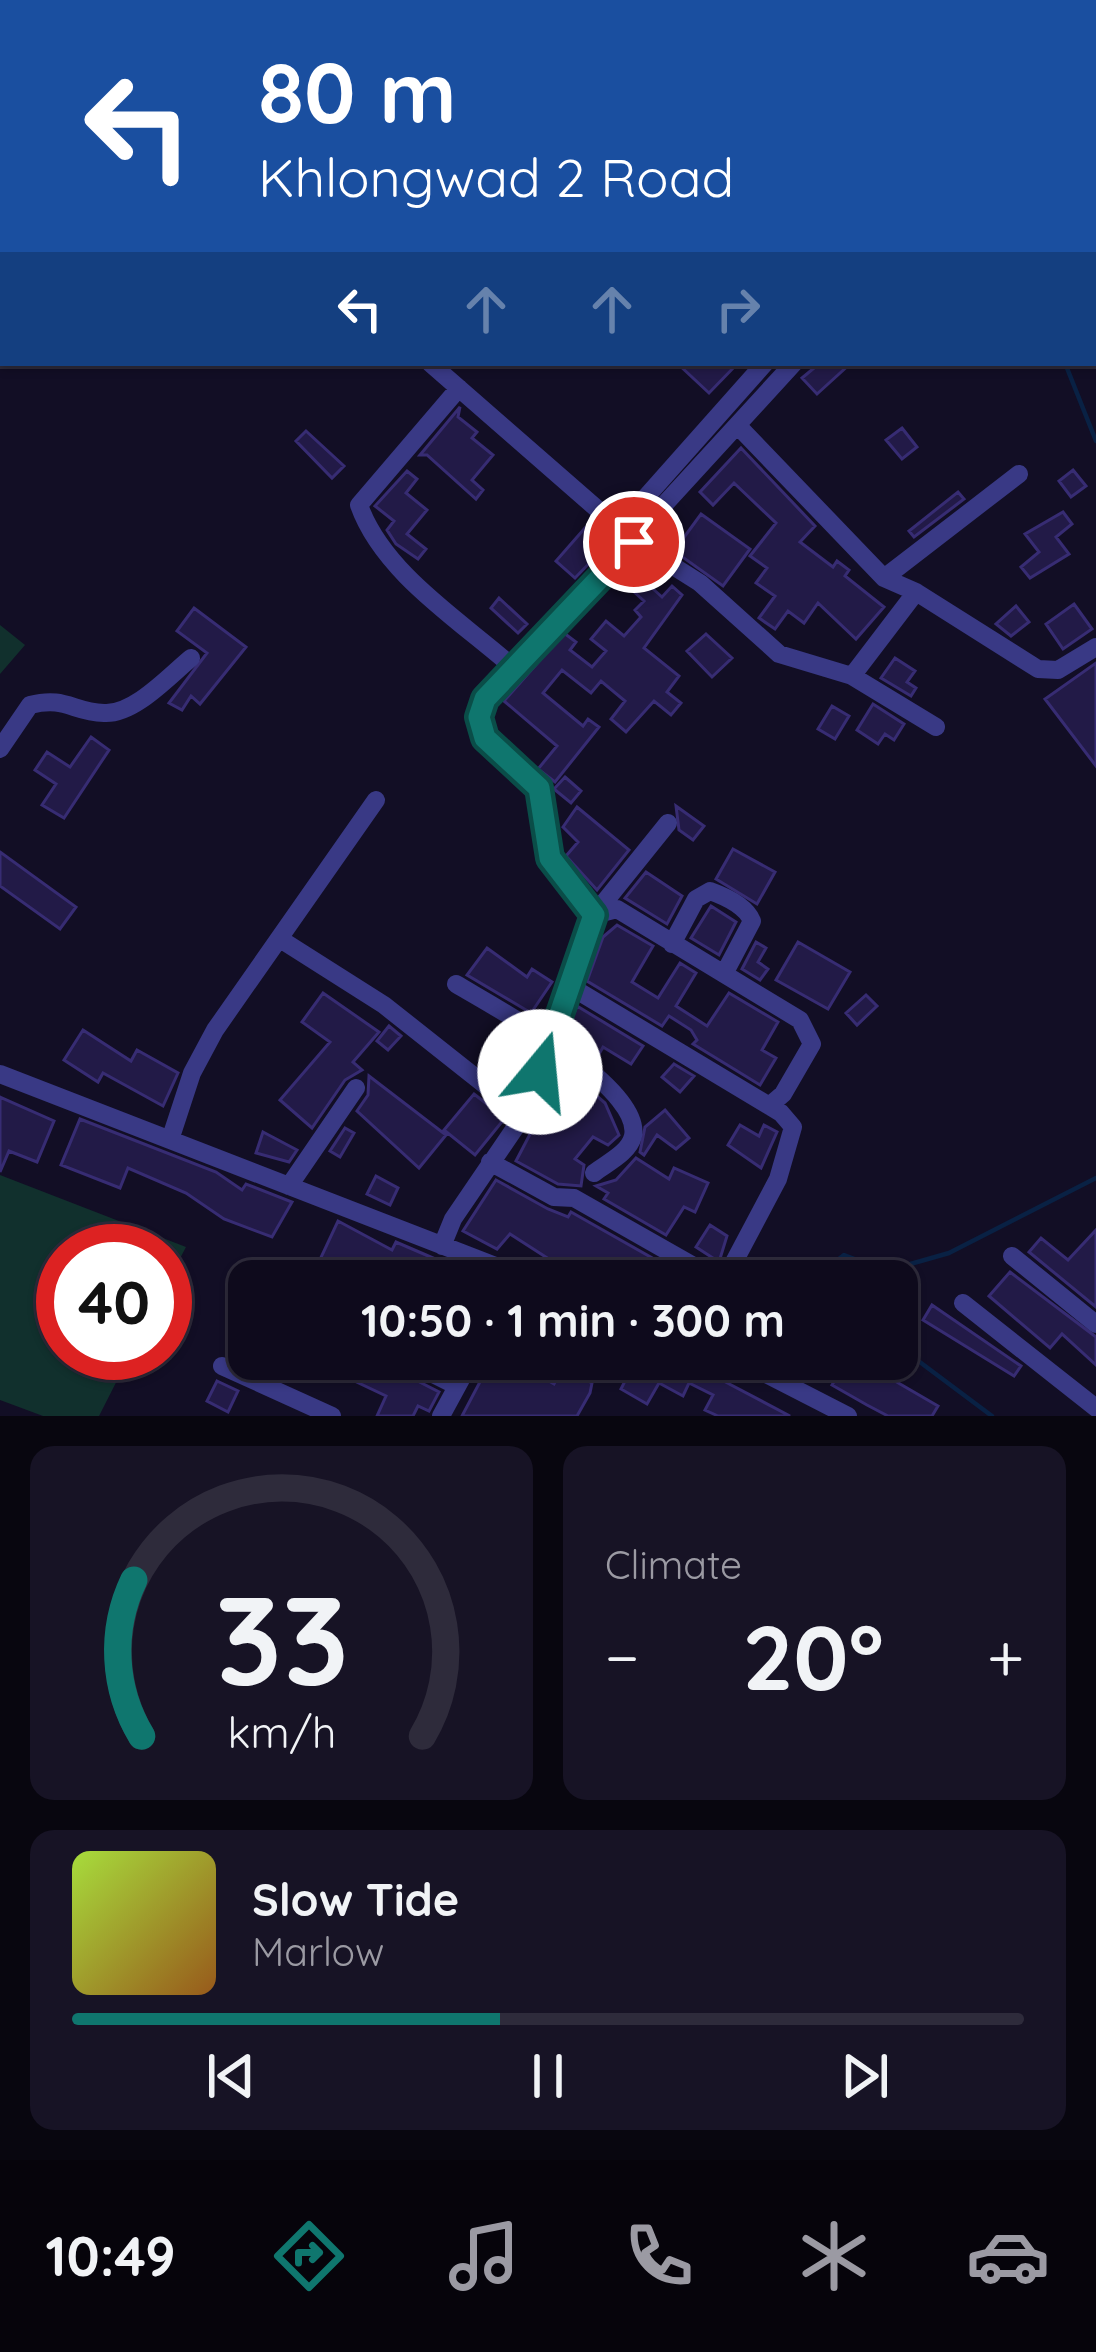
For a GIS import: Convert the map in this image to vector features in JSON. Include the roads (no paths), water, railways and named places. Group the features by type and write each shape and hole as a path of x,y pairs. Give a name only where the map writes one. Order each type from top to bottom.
{"street":[{"path":"433,366 634,542 700,583 779,654 853,676 936,727"},
{"path":"634,542 630,515 757,366"},
{"path":"594,915 550,858 539,788 485,738 479,717 485,699 791,366"},
{"path":"459,388 359,505 368,529 405,573 514,668"},
{"path":"738,426 884,578 916,592 1038,669 1058,670 1096,647"},
{"path":"884,578 1019,474"},
{"path":"853,676 916,592"},
{"path":"0,749 30,704 56,698 108,714 128,707 191,658"},
{"path":"170,1140 192,1073 215,1030 376,800"},
{"path":"442,1246 453,1219 532,1103 548,1040 588,943 594,915 668,823"},
{"path":"672,944 695,899 710,891 718,894 748,912 752,921 724,974"},
{"path":"594,915 617,909 800,1020 812,1036 805,1060 769,1106"},
{"path":"280,939 383,1005 523,1115"},
{"path":"456,984 548,1040 607,1083 632,1118 631,1142 593,1173"},
{"path":"568,986 789,1120 794,1135 778,1179 734,1260"},
{"path":"0,1074 476,1260"},
{"path":"290,1186 356,1088"},
{"path":"490,1162 554,1197 574,1198 685,1260"},
{"path":"1012,1256 1096,1324"},
{"path":"963,1303 1096,1408"},
{"path":"222,1366 332,1416"},
{"path":"444,1380 457,1387"},
{"path":"441,1416 461,1380"},
{"path":"778,1380 848,1416"}],"waterway":[{"path":"1066,366 1096,441"},
{"path":"918,1262 949,1253 1096,1178"},
{"path":"838,1260 844,1255 857,1260"},
{"path":"918,1361 992,1416"}]}
